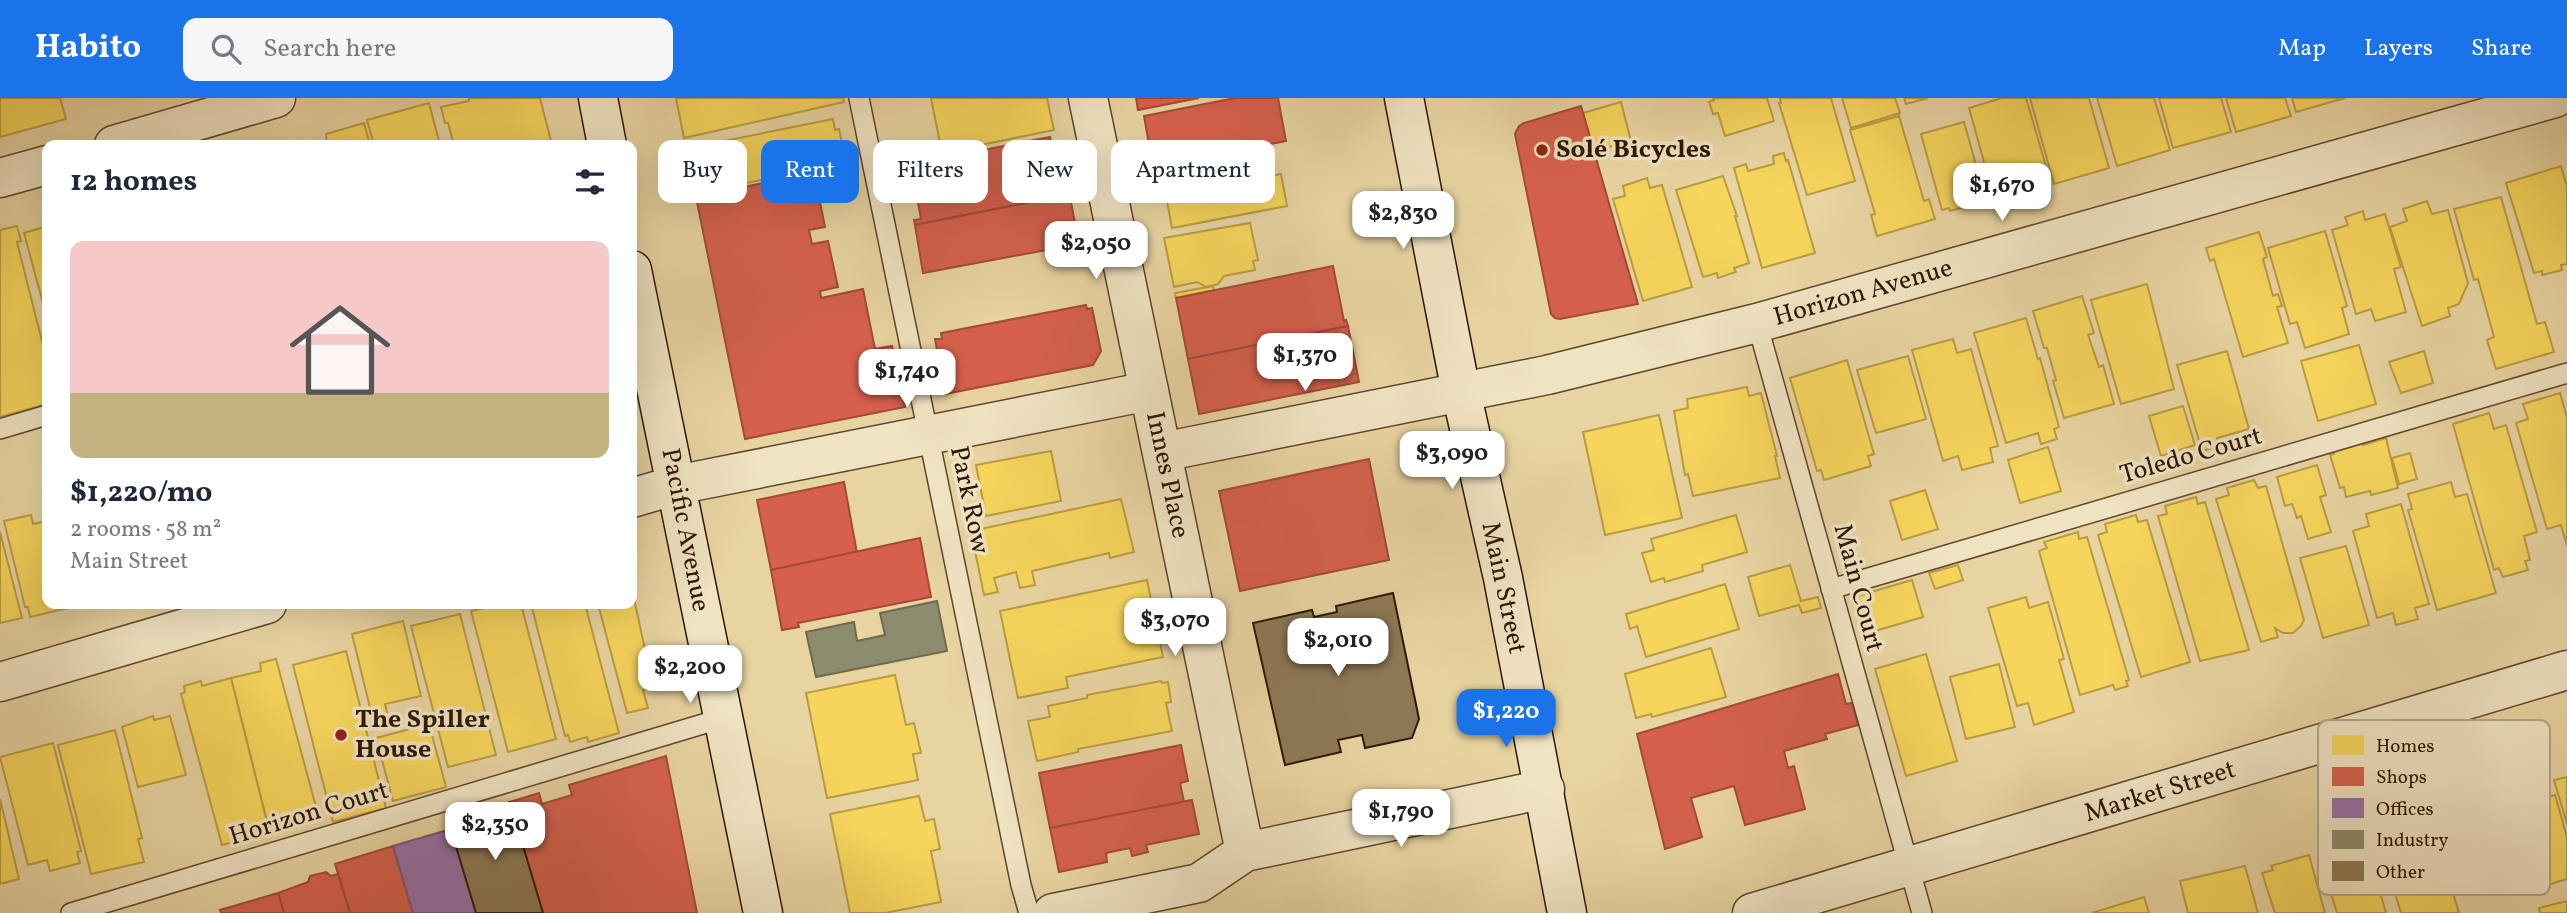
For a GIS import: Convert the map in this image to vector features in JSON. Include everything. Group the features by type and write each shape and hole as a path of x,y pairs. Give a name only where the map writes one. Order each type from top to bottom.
{"street":[{"path":"131,140 276,98"},
{"path":"598,98 606,140"},
{"name":"Innes Place","path":"1088,98 1245,852"},
{"name":"Main Street","path":"1404,98 1461,392 1503,578 1567,913"},
{"name":"Horizon Avenue","path":"1162,452 1547,375 1757,323 2555,98"},
{"path":"0,178 42,166"},
{"name":"Pacific Avenue","path":"637,294 763,913"},
{"path":"637,497 676,485 1149,391"},
{"path":"0,682 250,609"},
{"name":"Market Street","path":"2400,720 2567,670"},
{"name":"Market Street","path":"1752,913 2318,744"},
{"path":"1053,913 1199,883 1245,852 1545,789"}],"lane":[{"name":"Park Row","path":"859,98 1021,885 1029,913"},
{"name":"Main Court","path":"1757,323 1922,913"},
{"name":"Toledo Court","path":"1831,589 2567,373"},
{"path":"0,429 42,416"},
{"name":"Horizon Court","path":"71,913 723,718"}],"building: Homes":[{"path":"0,98 60,98 66,119 0,137"},
{"path":"469,98 540,98 551,140 453,140 441,107 469,101"},
{"path":"676,98 843,98 844,102 684,138"},
{"path":"931,98 1047,98 1054,130 988,144 988,140 939,140"},
{"path":"1713,98 1767,98 1774,121 1725,136 1718,113 1713,114 1709,102 1714,100"},
{"path":"1780,98 1831,98 1855,181 1807,195 1779,103"},
{"path":"1842,98 1895,98 1900,113 1851,128"},
{"path":"1904,98 1928,98 1906,104"},
{"path":"2002,98 2026,98 2048,173 2044,174 2047,181 2035,185 2036,188 2013,195 2012,191 2000,195 1998,189 1992,191 1969,108"},
{"path":"2030,98 2089,98 2109,168 2054,184"},
{"path":"2097,98 2154,98 2170,150 2117,166"},
{"path":"2159,98 2221,98 2231,132 2173,148"},
{"path":"2226,98 2285,98 2291,116 2236,132"},
{"path":"2292,98 2345,98 2296,112"},
{"path":"1621,102 1631,141 1594,151 1583,113"},
{"path":"429,103 439,140 373,140 367,120"},
{"path":"1899,116 1924,201 1929,199 1935,219 1877,236 1871,215 1875,214 1850,130"},
{"path":"833,119 835,130 839,129 841,140 761,140 761,180 747,183 747,140 729,140"},
{"path":"1964,122 1986,201 1950,211 1949,208 1942,210 1921,134"},
{"path":"364,123 369,140 327,140 326,134"},
{"path":"1784,153 1815,253 1762,268 1734,168 1746,164 1748,171 1774,164 1773,156"},
{"path":"2561,166 2567,186 2567,264 2561,265 2562,270 2542,275 2542,271 2534,273 2506,183"},
{"path":"1281,174 1287,206 1172,228 1167,203 1275,203 1275,175"},
{"path":"1723,176 1749,263 1734,268 1736,272 1718,278 1717,273 1703,277 1676,190"},
{"path":"1647,178 1650,188 1662,185 1692,287 1643,301 1613,199 1625,196 1623,186"},
{"path":"2501,197 2537,324 2545,322 2554,352 2496,369 2487,340 2494,337 2454,209"},
{"path":"2427,201 2432,214 2448,210 2468,283 2459,304 2448,308 2450,316 2422,326 2390,227 2407,221 2403,209"},
{"path":"2363,211 2365,220 2385,214 2401,267 2394,269 2406,312 2375,321 2371,309 2356,314 2332,230 2348,225 2345,217"},
{"path":"1250,223 1258,260 1253,261 1255,270 1224,276 1218,284 1206,287 1197,282 1174,287 1164,238"},
{"path":"17,226 21,241 17,242 42,341 42,405 0,417 0,230"},
{"path":"42,228 42,300 24,233"},
{"path":"2325,231 2347,306 2342,308 2349,334 2305,348 2297,322 2290,324 2268,248"},
{"path":"2259,232 2267,257 2263,259 2273,296 2278,294 2282,306 2277,307 2288,343 2243,357 2214,259 2210,261 2206,248"},
{"path":"2147,284 2174,389 2121,404 2091,300"},
{"path":"1213,286 1214,290 1176,298 1175,293"},
{"path":"2082,296 2094,333 2088,335 2099,367 2103,365 2114,404 2064,418 2047,348 2044,348 2033,311"},
{"path":"2026,318 2059,427 2054,429 2057,439 2041,444 2038,433 2006,443 1974,333"},
{"path":"1953,339 1957,353 1971,349 1998,446 1990,448 1993,462 1962,470 1958,456 1943,461 1912,350"},
{"path":"2359,345 2376,404 2318,421 2301,361"},
{"path":"2227,351 2249,429 2217,438 2219,446 2202,451 2177,365"},
{"path":"2424,351 2433,383 2401,393 2389,362"},
{"path":"1908,356 1926,419 1876,433 1857,370"},
{"path":"1847,360 1874,454 1868,456 1871,466 1824,480 1821,470 1817,471 1790,378"},
{"path":"1747,387 1749,396 1761,393 1780,478 1693,496 1688,474 1685,475 1674,411 1688,408 1687,399"},
{"path":"2560,393 2567,417 2567,546 2561,525 2547,529 2516,423 2528,419 2523,404"},
{"path":"2183,406 2195,445 2161,456 2149,416"},
{"path":"2489,413 2494,429 2506,425 2537,532 2524,536 2530,560 2525,561 2528,570 2503,577 2499,568 2494,570 2453,424"},
{"path":"1659,415 1682,518 1605,535 1583,432"},
{"path":"2386,438 2398,488 2371,495 2370,491 2346,497 2344,487 2340,488 2330,455 2334,454 2332,448 2360,440 2363,445"},
{"path":"2048,447 2061,491 2020,503 2008,460"},
{"path":"1051,451 1061,501 986,516 976,465"},
{"path":"2410,453 2417,479 2399,484 2392,458"},
{"path":"2317,465 2326,495 2320,497 2331,532 2308,539 2301,516 2297,518 2292,504 2285,506 2277,477"},
{"path":"2254,480 2258,488 2266,486 2304,620 2293,633 2283,633 2275,628 2278,637 2261,642 2216,499 2229,495 2227,488"},
{"path":"2451,482 2455,497 2467,494 2496,593 2437,610 2408,510 2412,509 2408,494"},
{"path":"1925,490 1938,529 1902,540 1890,501"},
{"path":"2196,497 2198,504 2205,502 2249,650 2200,661 2158,516 2167,514 2165,506"},
{"path":"1121,499 1134,552 1110,558 1109,553 1032,571 1035,585 1020,588 1016,572 994,578 998,592 984,595 971,531"},
{"path":"2401,504 2429,604 2415,608 2418,619 2396,625 2393,613 2377,618 2353,531 2369,526 2366,514"},
{"path":"31,515 33,524 42,522 42,609 64,609 30,617 28,607 25,607 4,521"},
{"path":"1736,515 1747,552 1702,565 1703,571 1665,582 1664,578 1651,582 1642,553 1654,550 1651,539"},
{"path":"2136,515 2138,522 2147,520 2190,662 2141,677 2098,535 2107,532 2105,524"},
{"path":"0,532 22,618 0,623"},
{"path":"2078,532 2079,539 2087,537 2129,680 2126,681 2128,686 2115,690 2113,685 2080,695 2039,551 2047,548 2044,542"},
{"path":"2346,546 2369,625 2323,638 2300,558"},
{"path":"1790,565 1801,601 1818,597 1821,608 1802,613 1799,605 1759,616 1748,577"},
{"path":"1958,565 1963,580 1935,589 1929,573"},
{"path":"1147,580 1163,657 1066,677 1068,688 1018,698 1000,611"},
{"path":"1912,580 1923,617 1875,631 1876,635 1868,637 1854,597"},
{"path":"1725,584 1739,629 1646,657 1637,626 1630,629 1626,614"},
{"path":"2026,597 2029,608 2048,602 2064,659 2059,660 2074,712 2034,725 2028,703 2017,706 1988,608"},
{"path":"522,609 556,739 508,752 471,611"},
{"path":"532,609 586,609 619,733 588,742 587,737 570,742 568,735 565,736"},
{"path":"599,609 636,609 653,687 643,690 648,708 627,713"},
{"path":"460,614 496,755 448,767 411,626"},
{"path":"403,621 421,696 385,704 389,720 374,724 352,634"},
{"path":"1711,648 1726,697 1652,717 1651,714 1636,718 1625,674"},
{"path":"346,651 386,808 333,822 293,665"},
{"path":"1926,654 1957,761 1906,776 1875,669"},
{"path":"276,659 319,818 301,823 300,817 268,826 231,678 261,671 260,663"},
{"path":"1999,664 2015,727 1966,739 1950,677"},
{"path":"895,675 906,725 914,723 921,753 913,754 918,780 827,798 806,693"},
{"path":"231,678 268,826 237,835 238,841 222,845 181,694 185,692 184,686 201,681 202,686"},
{"path":"1168,682 1171,702 1166,703 1172,731 1078,749 1078,752 1037,761 1028,721 1050,717 1048,706 1087,698 1087,695"},
{"path":"153,716 154,720 170,716 186,775 138,787 122,727"},
{"path":"429,724 446,787 393,801 376,738"},
{"path":"115,730 142,838 138,839 144,862 91,874 58,745"},
{"path":"53,743 81,851 77,852 80,863 50,871 47,860 28,865 0,757"},
{"path":"2567,777 2567,824 2554,780"},
{"path":"2555,795 2567,837 2567,879 2550,884 2550,796"},
{"path":"919,796 925,821 934,819 940,849 931,851 941,902 885,913 850,913 830,814"},
{"path":"0,799 19,879 0,884"},
{"path":"2309,855 2325,913 2275,913 2262,873 2273,870 2271,866"},
{"path":"2245,866 2258,913 2188,913 2180,881"},
{"path":"2332,895 2381,895 2386,913 2337,913"},
{"path":"2396,895 2454,895 2459,913 2401,913"},
{"path":"2144,897 2149,913 2092,913"},
{"path":"2567,901 2567,913 2540,913 2539,908"}],"building: Shops":[{"path":"1136,98 1199,98 1138,110"},
{"path":"1235,98 1278,98 1286,141 1275,143 1275,140 1148,140 1144,116"},
{"path":"1581,106 1638,304 1560,319 1551,314 1515,134 1524,123"},
{"path":"1002,146 1002,203 1026,203 915,225 914,220 921,219 918,203 988,203 988,149"},
{"path":"761,183 761,203 820,203 825,227 809,230 812,244 828,241 838,287 820,291 821,298 863,289 875,349 892,346 905,407 745,439 697,203 747,203 747,186"},
{"path":"1026,203 1071,203 1079,244 923,273 915,225"},
{"path":"1333,266 1344,321 1346,320 1348,326 1188,359 1176,298"},
{"path":"1086,305 1087,309 1092,308 1101,351 1093,365 945,394 935,339 942,339 941,333"},
{"path":"1348,326 1359,382 1199,414 1188,359"},
{"path":"1369,459 1389,560 1240,591 1219,491"},
{"path":"844,482 857,553 771,570 757,500"},
{"path":"920,538 931,597 798,623 799,627 782,630 771,570"},
{"path":"1838,674 1846,704 1852,703 1858,725 1825,734 1827,739 1784,751 1788,768 1794,766 1805,809 1745,825 1734,786 1691,798 1702,837 1665,849 1637,734"},
{"path":"1181,745 1188,781 1180,783 1184,802 1050,828 1039,773"},
{"path":"666,756 697,913 543,913 510,802 539,793 542,804 572,795 569,785"},
{"path":"1192,800 1199,834 1146,845 1148,852 1132,856 1130,848 1106,853 1107,862 1059,872 1050,828"},
{"path":"393,846 413,913 350,913 335,864"},
{"path":"326,872 331,876 338,874 350,913 284,913 278,893 308,882 310,876"},
{"path":"278,893 284,913 221,913 220,910"}],"building: Offices":[{"path":"451,829 476,913 413,913 393,846"}],"building: Industry":[{"path":"937,601 947,651 816,677 806,632 854,622 857,641 885,635 880,613"}],"building: Other":[{"path":"1393,593 1419,719 1412,738 1365,748 1362,735 1338,740 1341,752 1285,765 1253,623 1312,610 1314,617 1337,612 1336,606"},
{"path":"510,802 543,913 476,913 448,820"}],"place":[{"name":"Solé Bicycles","path":"1542,150"},
{"name":"The Spiller House","path":"341,735"}]}
